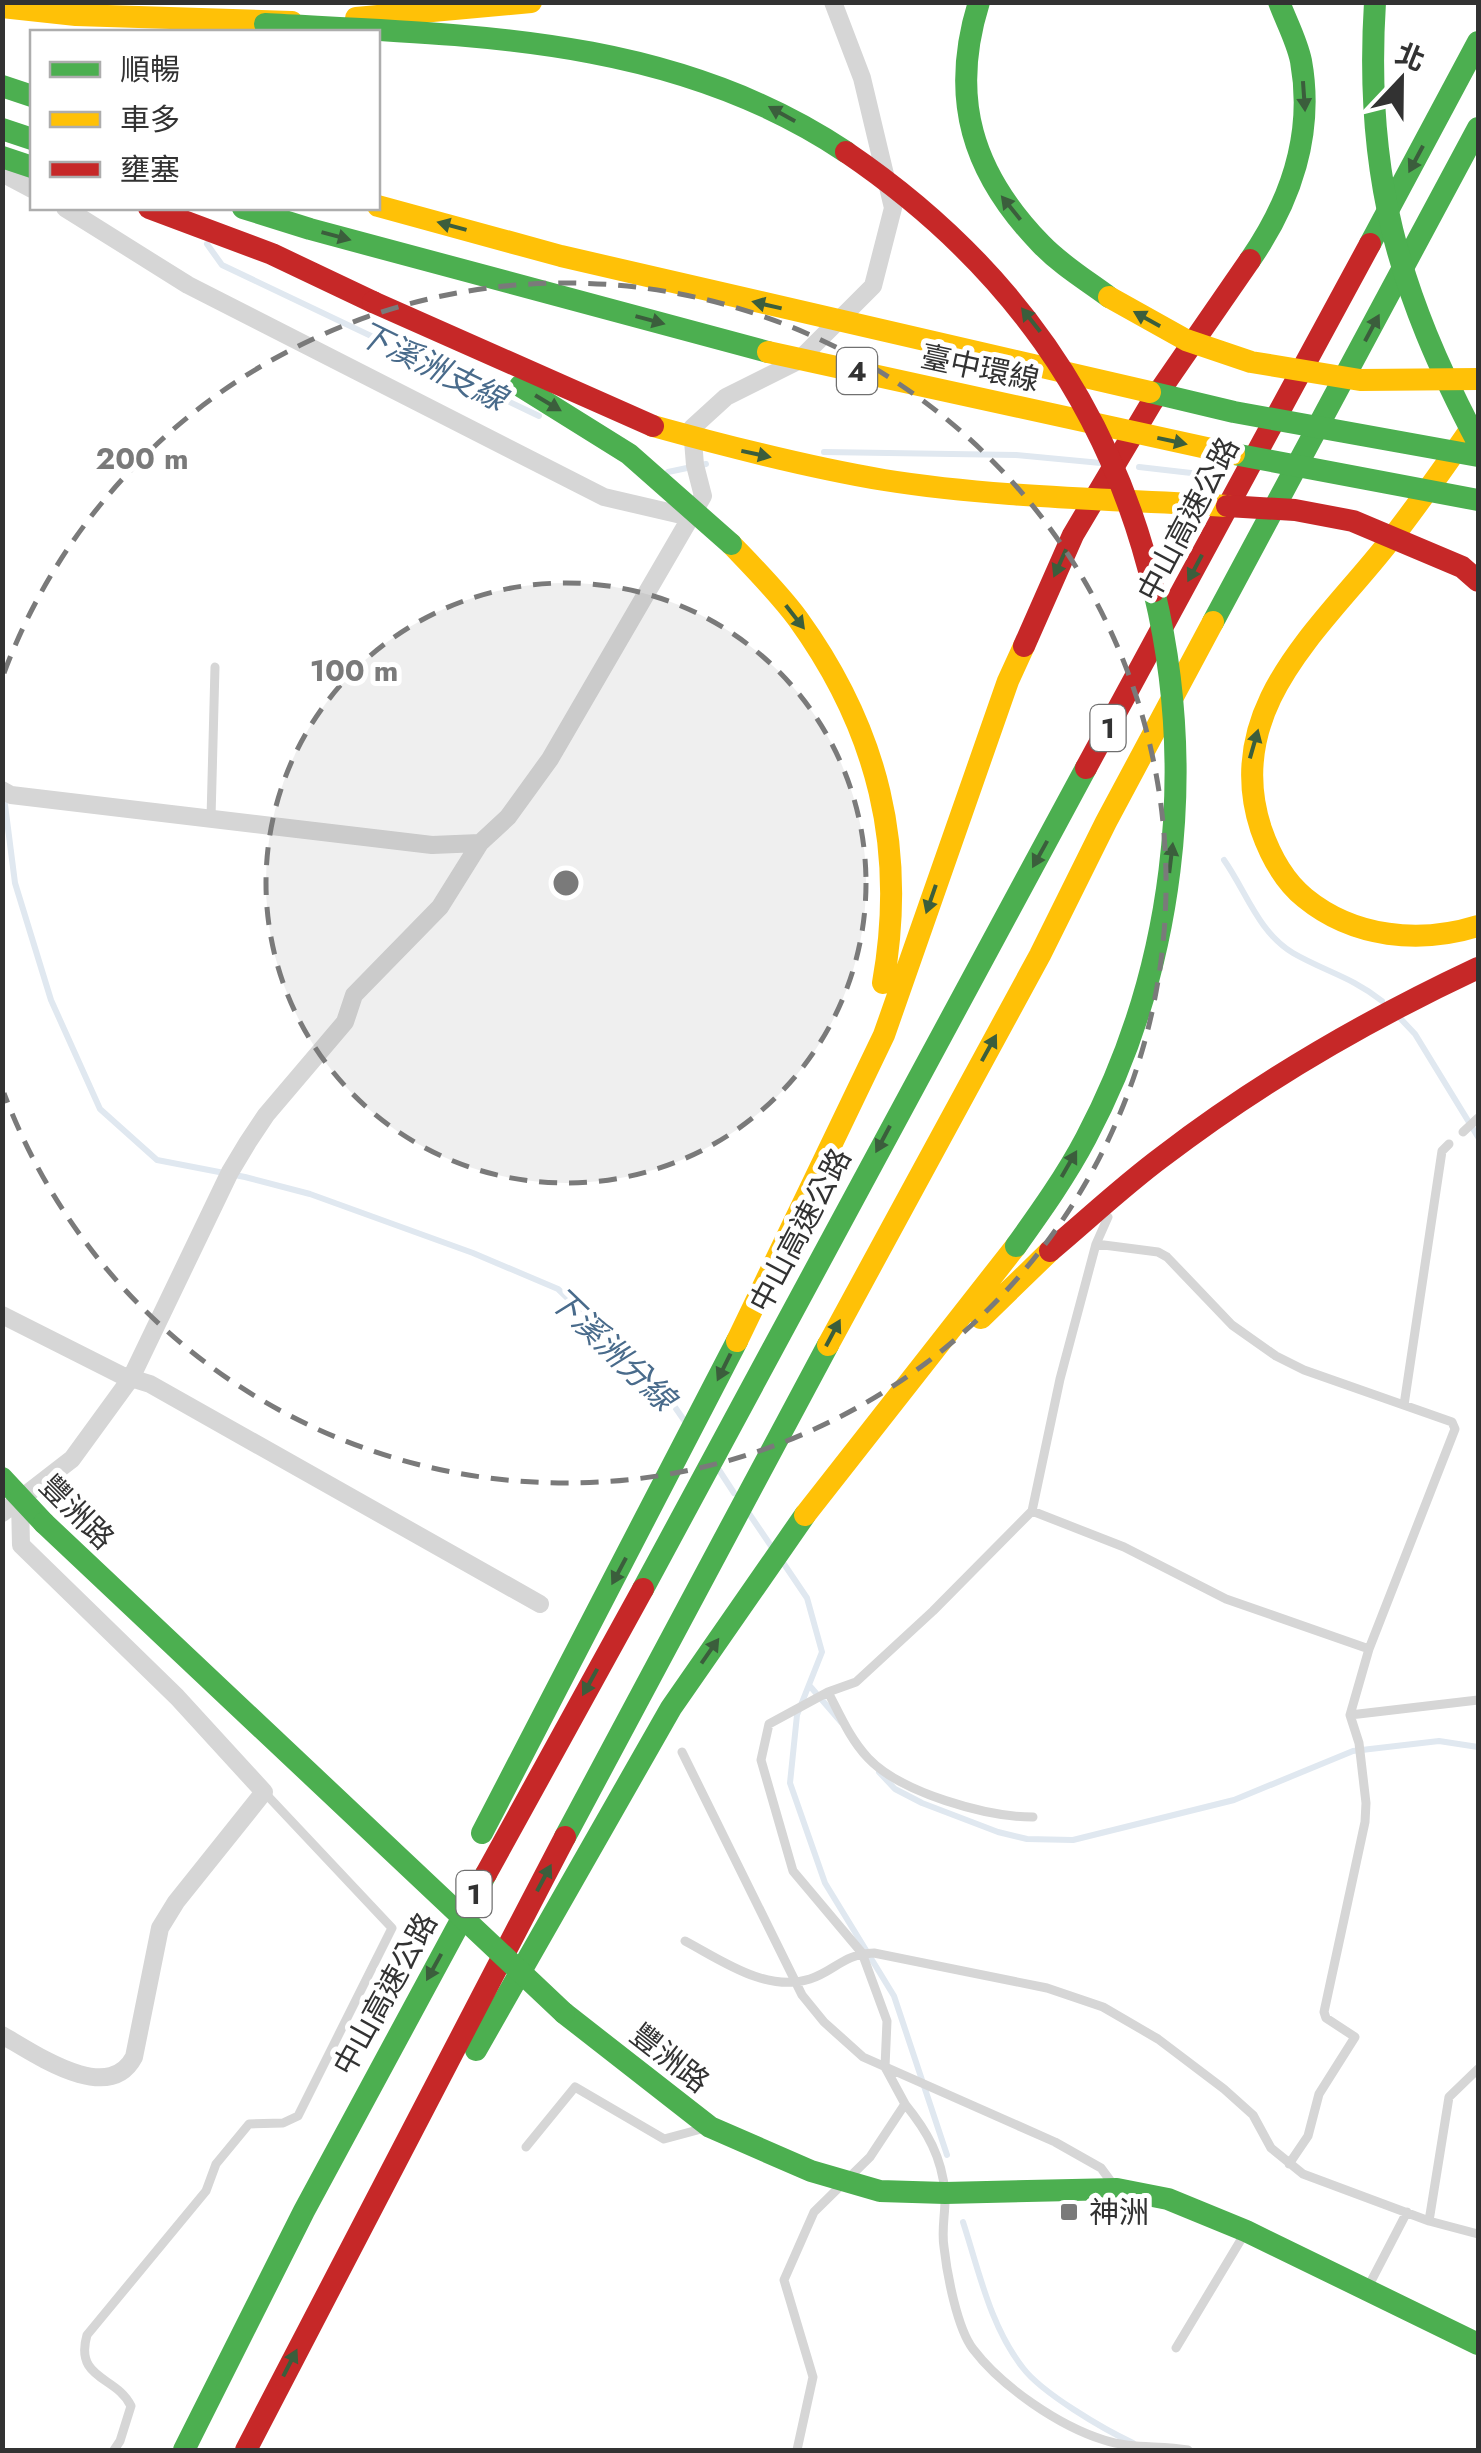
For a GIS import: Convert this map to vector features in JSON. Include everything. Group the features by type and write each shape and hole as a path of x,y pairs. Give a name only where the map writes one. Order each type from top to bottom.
{"main road":[{"path":"266,24 400,16 531,2"},
{"path":"979,2 963,58 964,97 978,154 1002,198 1043,246 1109,297 1186,340 1250,362 1360,380 1478,379"},
{"path":"263,2285 268,2242 664,1485 844,1122 884,1035 1008,681 1073,534 1152,402 1269,232 1302,152 1306,103 1300,57 1280,2"},
{"path":"1375,2 1370,92 1375,163 1395,248 1420,322 1478,443"},
{"path":"2,7 76,15 369,30"},
{"path":"351,2243 457,2084 628,1790 671,1708 826,1487 952,1337 1016,1246 1094,1123 1124,1052 1147,979 1161,916 1176,804 1170,668 1157,597 1132,508 1079,391 1037,327 995,276 951,232 898,188 832,142 771,107 695,78 628,58 454,35 380,31"},
{"name":"中山高速公路","path":"184,2450 263,2285 1478,42"},
{"path":"2,86 30,95"},
{"name":"1","path":"246,2450 723,1538 1040,954 1106,822 1478,128"},
{"path":"2,130 30,138"},
{"path":"2,157 30,166"},
{"name":"臺中環線","path":"380,207 598,265 1178,400 1478,456"},
{"path":"154,210 272,254 651,425 740,450 885,480 1046,496 1295,510 1354,521 1462,567 1478,580"},
{"name":"臺中環線","path":"249,210 772,353 1203,448 1478,500"},
{"path":"373,302 629,454 731,544 796,616 850,701 886,810 893,880 893,942 844,1122"},
{"path":"1478,418 1384,548 1280,675 1249,756 1248,792 1274,861 1302,896 1339,920 1382,934 1425,939 1478,926"},
{"path":"952,1337 1160,1158 1253,1092 1396,1006 1478,968"},
{"name":"豐洲路","path":"2,1478 11,1507 44,1522 564,2014 710,2126 812,2171 880,2191 1117,2189 1168,2199 1246,2231 1478,2344"}],"street":[{"path":"2,2035 67,2070 108,2077 125,2070 134,2057 160,1928 176,1902 264,1792 177,1697 21,1544 11,1507 72,1459 132,1378 230,1172 266,1115 345,1022 354,995 440,908 480,843 508,817 550,759 703,496 692,428 726,397 798,361 873,286 893,208 862,78 833,2"},
{"path":"2,174 30,187"},
{"path":"68,210 188,285 604,497 691,517"},
{"path":"2,790 12,796 211,821 432,845 480,843"},
{"path":"2,1315 150,1384 540,1604"}],"lane":[{"path":"211,821 216,667"},
{"path":"1188,2450 1105,2441 1060,2421 1029,2402 972,2349 963,2330 946,2258 945,2193 933,2144 885,2067 887,2021 862,1954 794,1871 760,1760 769,1724 828,1692 856,1682 1032,1511 1060,1379 1096,1244 1120,1190 1194,1130 1312,1048 1478,959"},
{"path":"1462,1132 1478,1118"},
{"path":"1404,1405 1442,1151 1449,1144"},
{"path":"1096,1244 1158,1252 1232,1324 1276,1356 1304,1370 1452,1422 1455,1429 1369,1650 1351,1720 1359,1743 1366,1803 1324,2012 1326,2018 1355,2038 1319,2094 1308,2136 1289,2164"},
{"path":"1032,1511 1124,1546 1226,1599 1369,1650"},
{"path":"828,1692 852,1738 887,1774 986,1813 1033,1817"},
{"path":"1351,1720 1478,1700"},
{"path":"682,1752 795,1981 824,2022 863,2057 1054,2142 1101,2168 1117,2189"},
{"path":"114,2450 131,2406 125,2395 88,2365 84,2350 88,2335 206,2191 216,2164 249,2124 283,2122 298,2116 392,1928 264,1792"},
{"path":"685,1941 755,1976 811,1979 841,1960 874,1953 1047,1988 1120,2015 1170,2047 1253,2115 1271,2148 1289,2164 1319,2180 1429,2222 1478,2234"},
{"path":"1429,2222 1449,2097 1478,2069"},
{"path":"526,2147 574,2087 664,2139 710,2126"},
{"path":"798,2450 813,2377 784,2280 814,2212 870,2158 905,2104"},
{"path":"1367,2289 1407,2212"},
{"path":"1176,2348 1246,2231"}],"waterway":[{"name":"下溪洲支線","path":"207,244 222,265 539,416"},
{"name":"下溪洲支線","path":"824,452 1016,455 1101,463"},
{"name":"下溪洲支線","path":"668,472 706,464"},
{"name":"下溪洲支線","path":"1139,467 1226,477"},
{"name":"下溪洲分線","path":"4,797 15,883 51,1000 100,1109 157,1160 310,1194 473,1253 558,1289 663,1390 686,1423"},
{"path":"1224,860 1262,923 1281,944 1382,1001"},
{"path":"1398,1016 1415,1034 1478,1137"},
{"name":"下溪洲分線","path":"719,1470 734,1493"},
{"name":"下溪洲分線","path":"750,1515 771,1546"},
{"name":"下溪洲分線","path":"784,1564 807,1598 822,1652 797,1715 790,1783 825,1883 894,1996 947,2155"},
{"path":"809,1685 841,1722"},
{"path":"879,1772 895,1789 922,1803 998,1832 1027,1839 1073,1840 1234,1800 1353,1751 1439,1741 1478,1747"},
{"name":"下溪洲分線","path":"963,2222 994,2316 1023,2368 1058,2399 1133,2443"}],"traffic: fast":[{"path":"979,2 966,70 967,102 983,162 1017,217 1041,244 1109,297"},
{"path":"1250,260 1288,190 1304,114 1301,61 1279,2"},
{"path":"1375,2 1375,123 1392,230 1427,334 1478,443"},
{"path":"265,24 379,30"},
{"path":"380,30 492,38 639,63 710,84 779,113 846,152"},
{"path":"1370,244 1478,42"},
{"path":"2,86 30,95"},
{"path":"1213,622 1478,128"},
{"path":"2,129 30,138"},
{"path":"2,157 30,166"},
{"path":"249,210 768,352"},
{"path":"520,386 629,454 731,544"},
{"path":"1150,392 1234,412 1478,456"},
{"path":"1234,454 1478,500"},
{"path":"1016,1246 1078,1152 1116,1074 1140,1008 1158,940 1170,870 1175,800 1167,660 1154,591"},
{"path":"643,1589 1086,768"},
{"path":"482,1833 737,1341"},
{"path":"565,1837 828,1345"},
{"path":"2,1478 44,1523"},
{"path":"476,2050 671,1708 805,1515"},
{"path":"44,1523 564,2013"},
{"path":"184,2450 304,2211 486,1874"},
{"path":"564,2013 710,2127 811,2171 880,2191 1117,2189 1168,2199 1246,2231 1478,2344"}],"traffic: slow":[{"path":"356,18 531,2"},
{"path":"2,7 76,15 292,22"},
{"path":"380,207 561,256 1150,392"},
{"path":"1109,297 1186,340 1251,362 1360,380 1478,379"},
{"path":"768,352 1234,454"},
{"path":"653,426 797,463 927,486 1227,506"},
{"path":"1470,430 1396,533 1283,675 1265,710 1254,747 1252,786 1261,829 1278,867 1297,891 1324,911 1345,922 1388,934 1433,935 1478,926"},
{"path":"731,544 798,619 826,661 866,747 888,838 890,933 883,983"},
{"path":"828,1345 1040,955 1213,622"},
{"path":"737,1341 884,1035 1008,681 1024,646"},
{"path":"805,1515 1016,1246"},
{"path":"981,1318 1050,1251"}],"traffic: jam":[{"path":"846,152 903,194 955,240 1002,289 1043,342 1079,398 1110,458 1135,523 1154,591"},
{"path":"154,210 272,254 373,302"},
{"path":"1086,768 1370,244"},
{"path":"1024,646 1073,535 1152,402 1250,260"},
{"path":"373,302 653,426"},
{"path":"1227,506 1295,510 1353,521 1462,567 1478,581"},
{"path":"1050,1251 1148,1168 1237,1103 1355,1031 1478,968"},
{"path":"486,1874 643,1589"},
{"path":"246,2450 565,1837"}],"place":[{"name":"神洲","path":"1069,2212"}]}
